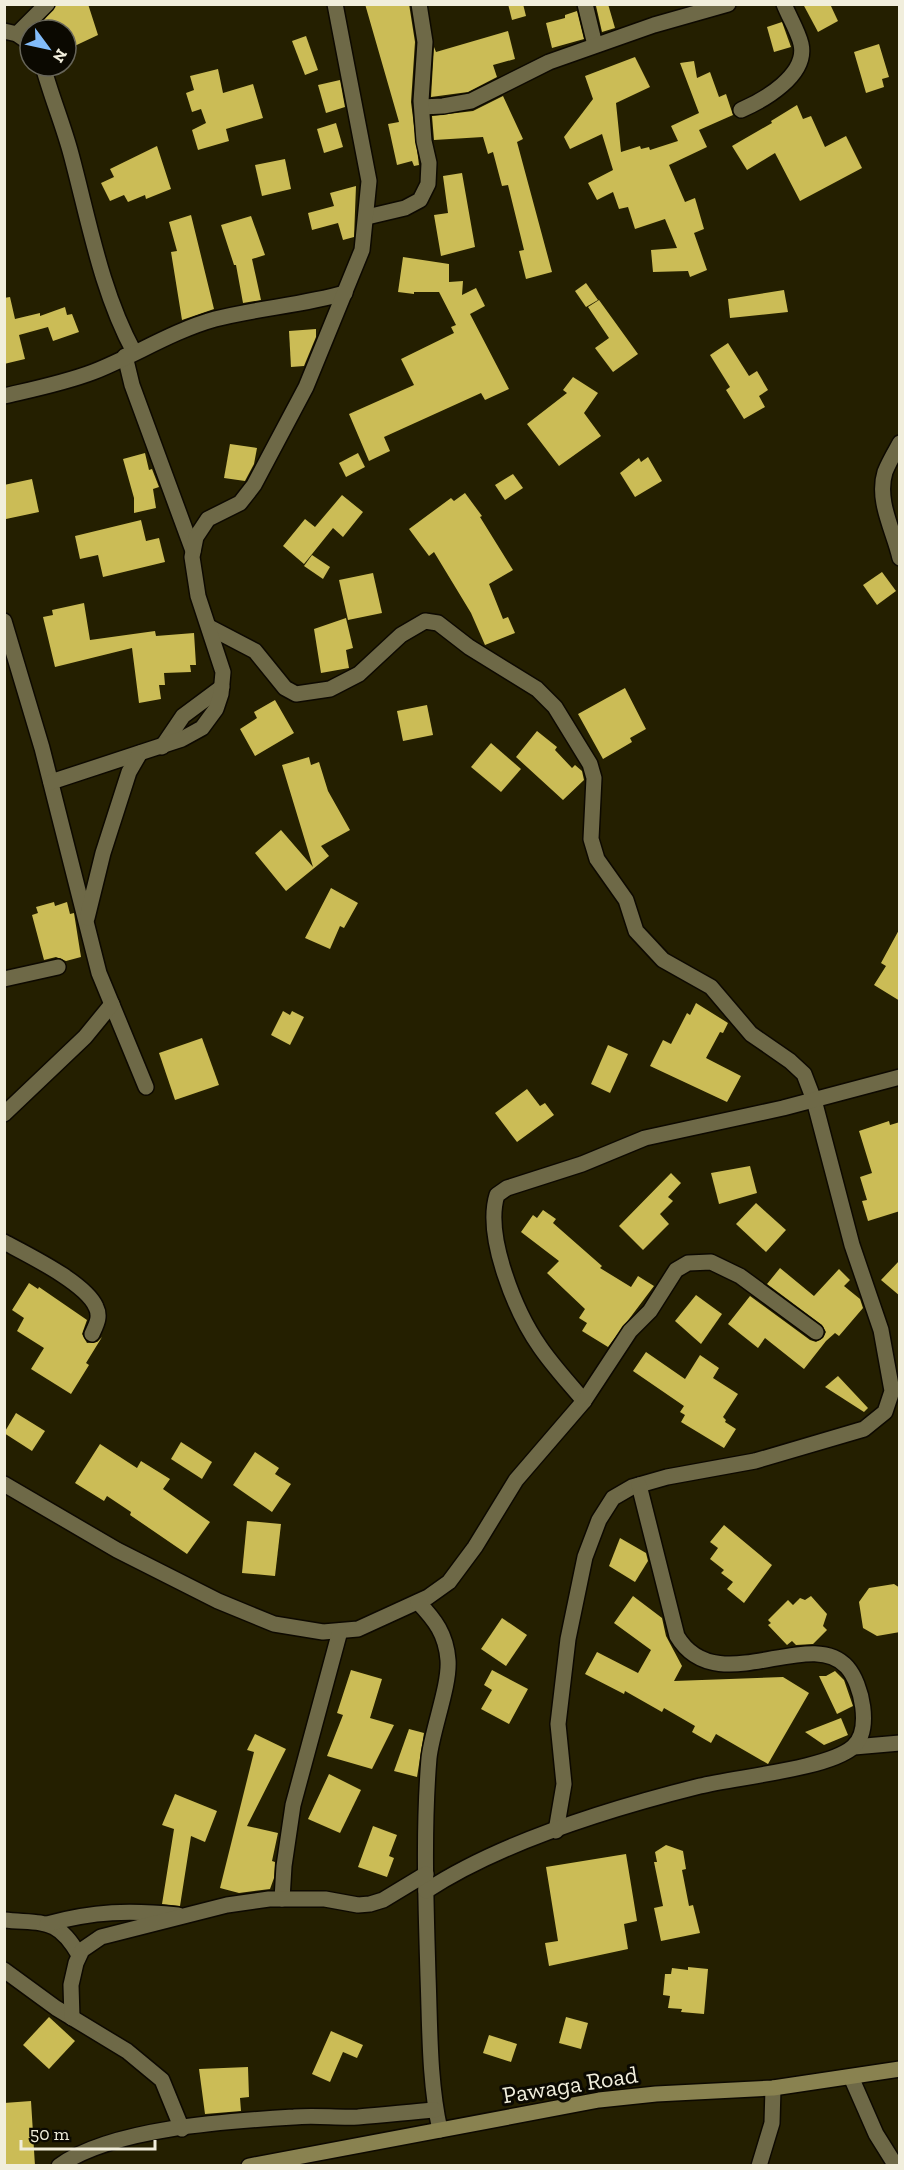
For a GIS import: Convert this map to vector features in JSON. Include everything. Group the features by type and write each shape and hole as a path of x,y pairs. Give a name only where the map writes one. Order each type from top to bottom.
{"main road":[{"name":"Pawaga Road","path":"249,2166 599,2100 656,2094 772,2088 900,2069"}],"street":[{"path":"11,32 47,4"},
{"path":"193,552 196,537 208,519 240,503 254,485 306,387 362,250 369,181 336,4"},
{"path":"367,217 405,208 420,200 428,184 429,163 424,141 422,107 426,60 419,4"},
{"path":"585,4 595,45"},
{"path":"422,107 471,101 521,74 595,45 728,4"},
{"path":"741,110 773,92 789,79 797,66 801,44 784,4"},
{"path":"47,78 71,153 82,204 129,354 132,385 193,552 198,596 223,672 216,710 202,728 162,747 51,783"},
{"path":"4,396 40,388 93,371 215,319 345,293"},
{"path":"900,443 885,474 883,488 885,509 900,558"},
{"path":"4,621 51,783 99,973 146,1087"},
{"path":"209,627 255,651 285,688 296,694 330,689 359,674 401,635 425,621 438,623 477,652 537,688 555,707 590,764 594,778 591,839 597,859 626,900 636,931 663,960 711,987 751,1034 790,1061 804,1074 814,1100 849,1235 881,1330 892,1391 885,1412 864,1429 755,1461 667,1477 639,1485 613,1498 599,1520 585,1557 568,1639 558,1724 564,1784 556,1831"},
{"path":"162,747 183,716 222,687"},
{"path":"86,920 129,772 140,753"},
{"path":"4,979 58,967"},
{"path":"4,1114 85,1037 112,1004"},
{"path":"584,1401 539,1346 520,1309 504,1269 493,1220 493,1208 497,1195 507,1188 582,1164 645,1138 814,1100 900,1077"},
{"path":"4,1242 65,1278 93,1301 98,1310 98,1321 92,1334"},
{"path":"4,1484 117,1550 227,1605 274,1624 323,1632 358,1629 418,1602 449,1582 475,1547 516,1480 584,1401 630,1331 650,1311 676,1270 688,1263 711,1262 740,1276 816,1332"},
{"path":"639,1485 677,1636 685,1650 698,1659 714,1662 748,1663 816,1653 837,1659 847,1666 855,1679 862,1710 863,1732 854,1747"},
{"path":"418,1602 437,1622 446,1640 449,1663 429,1754 425,1810 435,2110 440,2130"},
{"path":"282,1899 284,1866 293,1805 302,1766 330,1676 340,1631"},
{"path":"426,1891 454,1873 610,1810 701,1786 833,1758 854,1747 900,1743"},
{"path":"72,2018 71,1985 79,1955 91,1941 227,1905 282,1899 325,1899 358,1905 370,1904 383,1900 426,1874"},
{"path":"4,1920 47,1924 80,1915 133,1910 184,1916"},
{"path":"47,1924 66,1934 79,1955"},
{"path":"4,1970 72,2018 127,2051 162,2080 182,2128"},
{"path":"851,2077 876,2134 896,2166"},
{"path":"759,2166 772,2122 772,2088"},
{"path":"58,2166 93,2148 135,2135 182,2128 295,2117 356,2117 435,2110"}],"building":[{"path":"56,4 88,4 98,35 78,44 78,18 46,18"},
{"path":"365,4 409,4 415,42 411,102 419,165 414,166 412,161 397,165 388,124 399,122"},
{"path":"508,4 523,4 526,16 512,20"},
{"path":"608,4 615,28 602,32 596,6"},
{"path":"803,4 830,4 838,21 818,32"},
{"path":"577,11 584,39 552,48 546,23 565,18 565,15"},
{"path":"782,22 791,47 774,52 767,27"},
{"path":"508,31 515,59 493,65 497,77 468,92 431,97 434,47 436,52"},
{"path":"306,36 318,70 305,75 292,41"},
{"path":"879,44 889,77 882,79 884,87 866,93 854,52"},
{"path":"635,57 650,87 616,103 621,152 640,146 641,149 649,147 650,150 678,141 671,126 699,113 680,63 694,61 697,78 710,72 719,97 726,94 733,115 699,130 707,147 669,165 685,202 695,198 704,229 694,233 707,270 690,277 688,271 653,272 651,250 677,248 665,219 635,229 628,207 619,209 613,192 597,200 588,183 613,170 602,134 570,149 564,137 593,99 585,76"},
{"path":"218,69 223,93 253,84 263,118 226,129 229,141 198,150 192,130 206,123 201,109 192,112 186,93 194,90 190,76"},
{"path":"340,80 345,107 326,113 318,85"},
{"path":"503,96 523,139 517,142 552,272 526,279 519,251 524,250 508,185 502,186 493,152 488,154 483,137 434,140 432,116 473,111"},
{"path":"797,105 803,119 811,116 825,147 846,136 862,168 800,201 775,153 747,170 732,146 772,123 771,121"},
{"path":"336,123 343,147 324,153 317,129"},
{"path":"157,146 171,189 146,199 145,195 128,202 124,195 110,201 101,183 114,177 110,169"},
{"path":"285,159 291,189 262,196 255,165"},
{"path":"462,173 475,247 441,256 434,215 448,213 443,176"},
{"path":"356,186 354,237 343,240 338,223 312,230 308,213 334,206 330,193"},
{"path":"191,215 214,309 182,320 171,252 177,251 169,222"},
{"path":"251,216 265,255 252,259 261,300 243,303 236,265 234,265 221,225"},
{"path":"403,257 449,264 449,282 463,281 462,295 476,288 485,306 470,314 509,389 485,400 481,393 384,437 390,451 369,461 349,414 414,385 401,359 454,333 451,327 456,325 439,292 414,292 414,294 398,292"},
{"path":"586,283 598,300 586,307 575,291"},
{"path":"784,290 788,312 730,318 728,299"},
{"path":"10,297 15,319 40,313 40,316 65,307 67,315 72,314 79,332 53,341 48,327 19,335 25,359 4,364 4,298"},
{"path":"599,300 638,354 613,372 595,348 609,338 588,307"},
{"path":"316,329 316,337 304,366 291,367 289,331"},
{"path":"728,343 749,376 757,371 768,390 759,396 765,407 744,419 726,390 730,387 710,355"},
{"path":"573,377 598,393 584,413 601,436 559,466 527,424 567,393 563,390"},
{"path":"230,444 257,448 254,464 245,481 224,478"},
{"path":"145,453 149,470 152,469 159,487 153,489 156,508 134,513 134,498 123,459"},
{"path":"358,453 365,467 346,477 339,463"},
{"path":"648,457 662,481 635,497 620,473 639,458 641,462"},
{"path":"513,474 523,488 505,500 495,485"},
{"path":"32,479 39,512 6,519 4,485"},
{"path":"465,493 482,516 480,517 513,570 489,584 503,619 508,617 515,633 485,645 471,613 434,552 429,556 409,529 451,498 454,501"},
{"path":"342,495 363,512 343,537 333,528 304,564 283,546 305,519 315,527"},
{"path":"141,520 146,541 159,538 165,562 103,577 98,555 80,559 75,536"},
{"path":"312,555 330,567 323,579 304,566"},
{"path":"882,572 896,591 877,605 863,585"},
{"path":"373,573 382,613 348,620 339,580"},
{"path":"84,603 90,640 155,631 156,636 194,633 196,665 190,665 191,672 164,673 165,685 159,685 161,699 139,703 132,648 55,667 43,617 53,615 52,610"},
{"path":"346,618 353,648 346,650 349,668 321,673 314,629"},
{"path":"625,688 646,729 630,738 632,742 603,759 578,714"},
{"path":"275,700 294,733 255,756 240,729 257,718 254,712"},
{"path":"427,705 433,735 403,741 397,711"},
{"path":"537,731 557,747 555,750 572,768 575,765 582,771 584,780 563,800 516,757"},
{"path":"491,743 521,769 501,792 471,767"},
{"path":"309,757 311,765 319,762 328,791 350,830 321,846 329,856 286,891 255,853 281,830 313,867 282,765"},
{"path":"331,888 358,903 344,928 340,926 330,949 305,938"},
{"path":"54,902 55,906 67,902 70,914 74,913 81,957 66,961 56,957 44,960 32,915 38,913 36,907"},
{"path":"900,928 900,1001 874,985 886,966 881,963"},
{"path":"696,1003 728,1023 723,1033 720,1032 706,1058 741,1076 727,1102 650,1066 663,1040 671,1044 687,1013 690,1015"},
{"path":"283,1011 290,1015 292,1011 304,1017 290,1045 271,1035"},
{"path":"202,1038 219,1085 175,1100 159,1053"},
{"path":"608,1045 628,1054 610,1093 591,1084"},
{"path":"527,1089 540,1106 545,1103 554,1115 517,1142 495,1113"},
{"path":"889,1121 890,1125 900,1122 900,1211 868,1221 862,1201 867,1200 860,1177 872,1173 859,1131"},
{"path":"750,1166 757,1193 719,1204 711,1173"},
{"path":"671,1173 681,1183 668,1197 673,1201 660,1214 669,1224 643,1250 619,1226"},
{"path":"756,1203 786,1230 766,1252 736,1224"},
{"path":"543,1210 556,1219 553,1223 602,1266 600,1268 631,1287 638,1276 654,1286 608,1347 582,1331 587,1323 579,1318 585,1309 547,1273 559,1261 521,1232 533,1215 537,1218"},
{"path":"900,1260 900,1296 881,1280"},
{"path":"780,1268 814,1296 839,1269 850,1280 844,1286 860,1299 863,1308 839,1336 835,1333 826,1341 804,1369 765,1338 758,1348 728,1324 750,1296 810,1340 816,1342 823,1338 826,1332 822,1325 767,1284"},
{"path":"29,1283 38,1289 39,1287 87,1320 82,1334 87,1343 97,1342 102,1337 86,1363 89,1365 71,1394 31,1369 44,1348 17,1331 24,1318 12,1310"},
{"path":"696,1295 722,1314 701,1344 675,1321"},
{"path":"646,1352 685,1379 700,1355 719,1368 713,1378 738,1394 723,1417 725,1422 736,1429 724,1448 681,1422 685,1415 680,1412 684,1406 633,1371"},
{"path":"838,1376 868,1408 864,1412 825,1387"},
{"path":"16,1413 45,1431 32,1451 4,1433"},
{"path":"181,1442 212,1462 202,1479 171,1459"},
{"path":"100,1444 137,1468 141,1461 170,1479 163,1489 210,1522 187,1554 130,1515 131,1512 107,1496 104,1501 75,1483"},
{"path":"255,1452 279,1468 275,1474 291,1484 272,1512 233,1485"},
{"path":"247,1521 281,1524 275,1576 242,1573"},
{"path":"724,1525 772,1565 744,1603 727,1589 733,1582 721,1573 724,1570 710,1559 718,1548 710,1542"},
{"path":"620,1538 646,1553 648,1561 635,1582 609,1566"},
{"path":"894,1584 900,1588 900,1632 877,1636 863,1628 859,1602 869,1588"},
{"path":"633,1596 662,1618 666,1636 682,1666 674,1681 783,1677 809,1693 768,1764 716,1734 711,1743 692,1732 695,1726 664,1708 662,1712 625,1691 624,1694 585,1674 597,1652 638,1673 651,1650 614,1623"},
{"path":"811,1596 827,1614 823,1626 827,1630 813,1644 796,1645 792,1641 787,1645 768,1625 771,1623 768,1620 788,1600 793,1605 800,1598 805,1600"},
{"path":"502,1618 527,1635 506,1666 481,1649"},
{"path":"351,1670 382,1679 370,1718 394,1725 372,1769 327,1756 343,1715 337,1713"},
{"path":"492,1670 528,1689 509,1724 481,1709 492,1690 484,1685"},
{"path":"835,1671 844,1680 853,1706 837,1714 819,1676 826,1676"},
{"path":"841,1718 848,1735 824,1745 805,1732"},
{"path":"409,1729 424,1733 417,1777 394,1771"},
{"path":"255,1734 286,1749 247,1826 278,1833 272,1861 275,1862 274,1878 270,1889 239,1893 220,1888 254,1752 247,1750"},
{"path":"329,1774 361,1790 340,1833 308,1819"},
{"path":"175,1794 217,1811 205,1842 191,1836 180,1906 162,1904 174,1829 162,1825"},
{"path":"373,1826 397,1835 389,1856 394,1858 387,1877 358,1867"},
{"path":"666,1845 683,1851 686,1869 682,1870 689,1906 693,1905 700,1933 661,1941 654,1908 663,1906 654,1862 657,1862 655,1852"},
{"path":"626,1854 637,1921 624,1924 628,1949 549,1966 545,1943 558,1941 546,1867"},
{"path":"688,1967 708,1969 704,2014 681,2012 682,2009 668,2008 670,1996 663,1995 665,1974 671,1974 672,1968 688,1970"},
{"path":"49,2017 75,2041 49,2069 23,2045"},
{"path":"566,2017 588,2023 581,2049 559,2043"},
{"path":"331,2031 363,2045 357,2058 343,2052 330,2082 312,2074"},
{"path":"489,2035 517,2044 511,2062 483,2053"},
{"path":"248,2067 249,2097 240,2098 241,2111 205,2114 199,2069"},
{"path":"31,2101 35,2166 4,2166 4,2103"}]}
